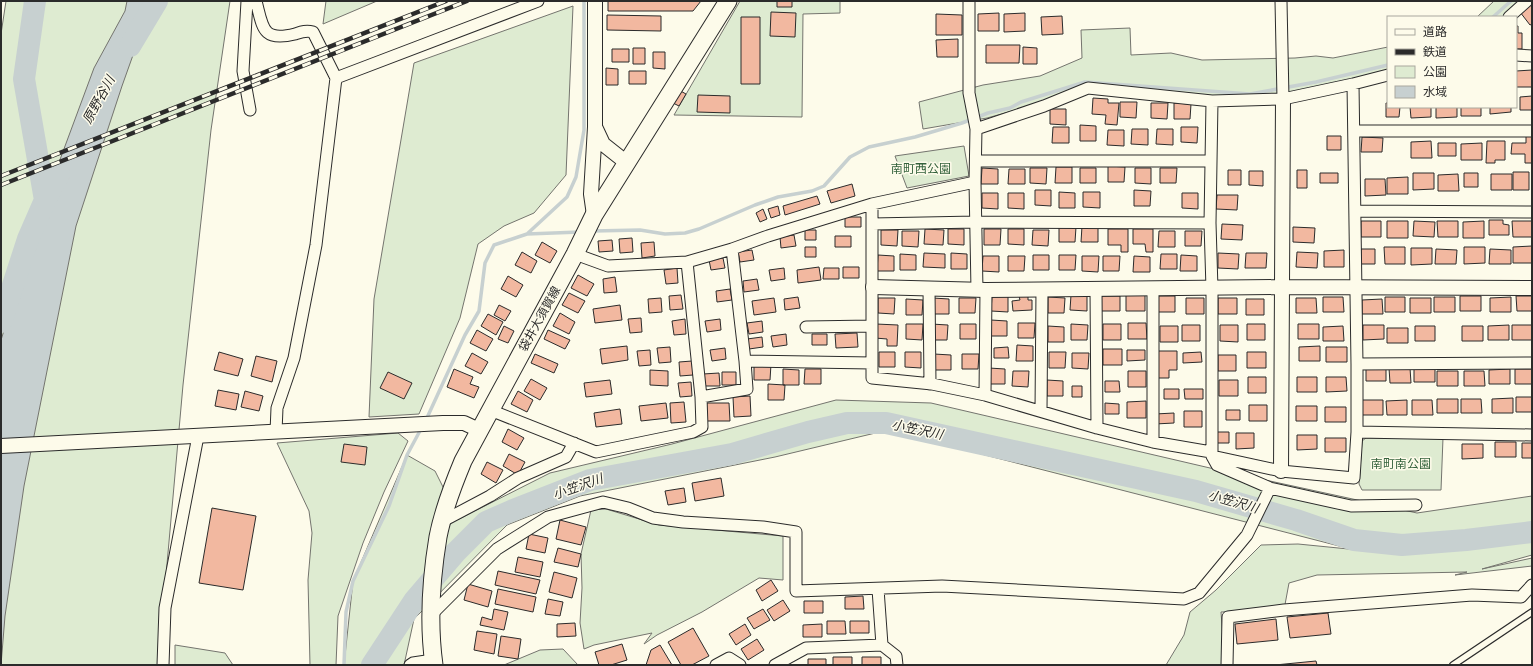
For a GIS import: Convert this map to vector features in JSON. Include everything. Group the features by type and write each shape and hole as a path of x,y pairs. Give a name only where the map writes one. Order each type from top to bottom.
{"main road":[{"name":"袋井大須賀線","path":"434,662 430,608 441,528 451,492 463,461 575,254 594,215 728,1"}],"street":[{"path":"247,1 243,71 250,110"},
{"path":"256,1 264,30 271,36 285,36 307,31 313,32 336,78 316,245 294,358 277,408 276,432"},
{"path":"336,78 538,1"},
{"path":"594,215 591,194 595,127 595,1"},
{"path":"969,1 969,93 976,129 976,222 982,290 985,395"},
{"path":"1281,1 1283,99 1281,471"},
{"path":"1510,16 1527,1"},
{"path":"1517,55 1532,56"},
{"path":"976,129 1044,106 1088,88 1212,101 1283,99 1387,75"},
{"path":"872,204 872,378 930,384 985,395 1097,428 1281,471 1354,478 1357,432 1357,364 1355,287 1355,131 1353,84"},
{"path":"1212,101 1210,223 1212,289 1211,454 1217,465 1270,488 1350,506 1416,505"},
{"path":"595,127 603,144 627,163"},
{"path":"1355,131 1532,131"},
{"path":"976,161 1211,161"},
{"path":"575,254 608,266 687,262 872,204 975,182"},
{"path":"1355,211 1532,212"},
{"path":"872,224 976,222 1210,223"},
{"path":"701,397 747,389 732,249"},
{"path":"490,410 596,452 693,432 702,427 701,397 687,262"},
{"path":"873,287 982,290 1153,288 1212,289 1283,287 1532,288"},
{"path":"929,288 930,384"},
{"path":"1153,288 1153,442"},
{"path":"1041,411 1042,289"},
{"path":"1096,289 1097,428"},
{"path":"806,327 872,326"},
{"path":"745,361 872,363"},
{"path":"1357,364 1532,363"},
{"path":"1,446 444,423 464,423 479,430"},
{"path":"1357,432 1532,435"},
{"path":"163,665 165,608 192,436"},
{"path":"441,528 518,478 566,457 574,443"},
{"path":"430,608 497,549 548,517 602,502 628,508 653,518 683,522 763,527 796,532 796,591 942,586 1184,599 1199,593 1247,535 1270,488"},
{"path":"1227,665 1228,617 1284,610 1472,595 1522,597 1532,585"},
{"path":"878,589 882,646"},
{"path":"775,665 806,648 882,646 896,656 897,665"},
{"path":"716,665 728,658 740,665"},
{"path":"410,665 413,662 434,662"}],"lane":[{"path":"1453,665 1532,612"}],"green space":[{"path":"6,1 230,1 211,130 183,385 158,665 1,665 1,34"},
{"path":"326,1 377,1 323,24"},
{"path":"740,1 840,1 840,13 803,14 802,117 674,115"},
{"path":"1494,1 1527,1 1509,16 1478,16"},
{"path":"573,6 566,175 534,213 504,226 478,244 460,318 419,414 369,417 374,299 414,63"},
{"path":"1130,28 1131,55 1171,53 1202,60 1295,58 1316,56 1333,58 1387,47 1387,71 1344,86 1217,101 1088,88 1077,93 987,118 923,129 919,102 983,85 1040,76 1082,58 1081,30"},
{"name":"南町西公園","path":"964,146 969,176 907,188 895,156"},
{"path":"836,400 931,403 1210,468 1417,513 1532,496 1532,555 1482,569 1532,558 1532,566 1455,575 1467,572 1317,575 1289,583 1284,610 1221,612 1225,665 1166,665 1184,635 1190,612 1216,590 1261,545 1298,544 1389,553 1339,546 888,430 775,457 580,496 507,525 414,619 404,665 344,665 353,581 407,455 435,471 459,519 550,473 672,444"},
{"path":"398,433 408,441 384,492 363,543 338,616 336,665 310,665 308,580 312,533 309,511 277,443"},
{"name":"南町南公園","path":"1366,438 1443,438 1441,490 1362,490 1359,484 1362,441"},
{"path":"606,509 659,525 783,536 783,580 759,578 702,612 657,635 644,644 652,633 594,645 584,649 580,623 582,588 581,554 591,510"},
{"path":"175,645 225,653 233,665 175,665"},
{"path":"563,649 578,665 504,665 540,650"}],"water":[{"path":"127,1 162,1 148,13 122,86 76,226 24,486 5,616 1,665 1,340 45,200 94,68 125,11"}],"building":[{"path":"608,1 701,1 693,11 608,11"},
{"path":"777,1 792,1 792,7 777,7"},
{"path":"1532,2 1532,24 1530,25 1520,12"},
{"path":"771,12 796,13 795,37 770,36"},
{"path":"999,13 999,31 978,31 978,14"},
{"path":"1025,13 1025,31 1004,32 1004,14"},
{"path":"936,14 962,15 962,35 936,35"},
{"path":"607,15 661,16 661,31 607,30"},
{"path":"1062,16 1063,34 1042,35 1041,17"},
{"path":"741,17 760,17 760,84 741,84"},
{"path":"1517,26 1518,33 1522,33 1522,49 1517,49"},
{"path":"958,39 958,57 937,57 936,40"},
{"path":"986,45 1020,45 1019,63 986,63"},
{"path":"1023,47 1037,48 1037,64 1023,64"},
{"path":"633,48 645,48 645,64 633,64"},
{"path":"612,49 629,49 629,62 612,62"},
{"path":"653,52 665,52 665,69 653,68"},
{"path":"606,68 618,69 618,85 606,85"},
{"path":"1532,70 1532,87 1517,87 1517,71"},
{"path":"629,71 646,71 646,84 629,84"},
{"path":"670,85 686,94 679,106 663,98"},
{"path":"698,95 730,96 730,113 697,112"},
{"path":"1532,96 1532,110 1520,110 1520,97"},
{"path":"1093,98 1108,99 1108,103 1119,103 1117,125 1105,124 1106,115 1092,114"},
{"path":"1120,102 1137,102 1136,118 1120,117"},
{"path":"1151,103 1168,103 1167,119 1151,118"},
{"path":"1174,103 1191,104 1190,119 1174,119"},
{"path":"1386,103 1387,108 1400,108 1399,117 1386,117"},
{"path":"1410,108 1431,108 1431,117 1411,118"},
{"path":"1436,108 1457,108 1457,117 1436,118"},
{"path":"1461,108 1481,108 1481,116 1461,116"},
{"path":"1490,108 1511,108 1511,112 1490,114"},
{"path":"1050,109 1066,109 1066,125 1050,124"},
{"path":"1080,125 1096,126 1096,141 1080,141"},
{"path":"1053,127 1069,127 1069,143 1052,143"},
{"path":"1181,127 1198,127 1197,143 1181,142"},
{"path":"1132,129 1148,129 1148,145 1131,144"},
{"path":"1157,129 1173,129 1173,145 1156,144"},
{"path":"1108,130 1124,130 1124,146 1107,145"},
{"path":"1327,136 1341,136 1341,150 1327,150"},
{"path":"1526,136 1532,136 1532,163 1525,163 1525,154 1511,154 1512,143 1526,143"},
{"path":"1362,137 1383,138 1382,152 1361,152"},
{"path":"1431,141 1432,158 1411,158 1411,142"},
{"path":"1487,141 1505,141 1505,160 1495,160 1495,163 1486,163"},
{"path":"1438,143 1456,143 1456,156 1438,156"},
{"path":"1482,143 1482,160 1461,160 1461,144"},
{"path":"1108,166 1125,167 1124,182 1108,182"},
{"path":"1056,167 1072,167 1072,183 1055,183"},
{"path":"982,168 998,169 998,184 981,184"},
{"path":"1030,168 1047,168 1046,184 1030,183"},
{"path":"1080,168 1096,168 1096,183 1080,183"},
{"path":"1135,168 1151,168 1151,184 1135,183"},
{"path":"1160,168 1177,168 1176,183 1160,183"},
{"path":"1009,169 1025,169 1025,184 1008,184"},
{"path":"1228,170 1241,170 1241,185 1228,185"},
{"path":"1297,170 1307,170 1307,188 1297,188"},
{"path":"1249,171 1263,171 1263,186 1249,185"},
{"path":"1513,172 1529,172 1529,190 1513,190"},
{"path":"1320,173 1338,173 1338,183 1320,183"},
{"path":"1413,173 1434,173 1434,189 1413,190"},
{"path":"1464,173 1478,173 1478,187 1464,187"},
{"path":"1458,174 1459,191 1438,191 1438,175"},
{"path":"1491,174 1512,174 1512,190 1491,190"},
{"path":"1408,177 1408,194 1387,194 1387,178"},
{"path":"1365,179 1385,179 1386,195 1365,196"},
{"path":"852,184 855,196 831,203 827,191"},
{"path":"1035,190 1051,190 1051,206 1035,205"},
{"path":"1134,190 1151,191 1150,206 1134,206"},
{"path":"1059,192 1075,193 1075,208 1059,208"},
{"path":"1083,192 1100,192 1100,208 1083,207"},
{"path":"982,193 998,193 998,209 982,208"},
{"path":"1008,193 1024,193 1024,209 1008,208"},
{"path":"1182,193 1198,193 1198,209 1182,208"},
{"path":"1217,195 1238,195 1237,210 1216,209"},
{"path":"817,196 820,204 785,215 783,206"},
{"path":"778,206 780,215 771,218 768,209"},
{"path":"763,209 767,219 760,222 756,213"},
{"path":"845,217 861,217 861,227 845,227"},
{"path":"1489,220 1503,220 1503,224 1509,225 1509,235 1489,235"},
{"path":"1361,221 1381,221 1381,237 1361,237"},
{"path":"1387,221 1408,221 1408,238 1387,238"},
{"path":"1414,221 1435,222 1434,237 1413,236"},
{"path":"1437,221 1458,221 1458,237 1438,237"},
{"path":"1484,221 1484,238 1463,238 1463,222"},
{"path":"1512,221 1532,221 1532,237 1513,237"},
{"path":"1222,224 1243,225 1242,240 1221,239"},
{"path":"1082,226 1098,226 1098,242 1081,242"},
{"path":"1059,227 1076,227 1075,242 1059,242"},
{"path":"1293,227 1315,228 1314,243 1293,242"},
{"path":"925,229 944,230 943,245 924,244"},
{"path":"948,229 964,229 964,245 948,244"},
{"path":"984,229 1001,229 1000,245 984,245"},
{"path":"1008,229 1024,229 1024,245 1008,244"},
{"path":"1108,229 1128,229 1128,252 1121,252 1121,245 1108,245"},
{"path":"1133,229 1153,229 1153,252 1146,252 1145,244 1133,244"},
{"path":"805,230 816,230 816,240 805,240"},
{"path":"881,230 898,230 897,246 881,245"},
{"path":"1033,230 1049,230 1048,246 1032,245"},
{"path":"902,231 919,231 918,247 902,246"},
{"path":"1159,231 1175,231 1175,247 1158,247"},
{"path":"1185,231 1202,231 1201,246 1185,246"},
{"path":"794,235 796,246 781,248 780,237"},
{"path":"835,236 851,236 851,247 835,247"},
{"path":"632,238 633,252 620,253 619,239"},
{"path":"612,240 613,251 599,252 598,241"},
{"path":"542,242 557,251 550,263 535,255"},
{"path":"654,242 655,256 642,258 641,243"},
{"path":"1532,246 1532,263 1513,263 1513,247"},
{"path":"805,247 816,247 816,257 805,257"},
{"path":"1384,247 1405,247 1405,264 1385,264"},
{"path":"1464,247 1485,247 1485,263 1464,264"},
{"path":"1411,248 1432,248 1432,264 1411,265"},
{"path":"1361,249 1375,249 1375,264 1361,264"},
{"path":"1436,249 1457,250 1456,264 1435,264"},
{"path":"1490,249 1511,250 1511,264 1489,264"},
{"path":"752,250 754,260 740,262 738,252"},
{"path":"1344,250 1344,267 1324,267 1324,251"},
{"path":"522,252 537,261 531,273 515,265"},
{"path":"1297,252 1318,253 1317,268 1296,267"},
{"path":"924,253 945,254 945,268 923,267"},
{"path":"951,253 967,254 967,269 951,269"},
{"path":"1218,253 1239,254 1238,269 1218,268"},
{"path":"1246,253 1267,253 1266,268 1245,268"},
{"path":"900,254 916,255 916,270 900,270"},
{"path":"1161,254 1177,254 1177,269 1160,269"},
{"path":"878,255 894,256 894,271 877,271"},
{"path":"1033,255 1049,255 1049,270 1033,270"},
{"path":"1059,255 1076,255 1075,270 1059,270"},
{"path":"1181,255 1197,256 1197,271 1180,271"},
{"path":"983,256 999,256 999,272 982,271"},
{"path":"1008,256 1025,256 1024,271 1008,271"},
{"path":"1082,256 1099,256 1098,272 1082,271"},
{"path":"1103,256 1120,256 1119,271 1103,271"},
{"path":"1134,256 1150,257 1150,272 1133,272"},
{"path":"723,258 725,268 711,270 709,260"},
{"path":"819,267 821,280 798,283 797,270"},
{"path":"843,267 859,267 859,278 843,278"},
{"path":"677,268 678,283 666,284 664,270"},
{"path":"784,268 785,279 771,281 769,270"},
{"path":"824,268 839,268 839,279 823,279"},
{"path":"578,275 594,284 587,296 571,288"},
{"path":"508,276 523,285 516,297 501,289"},
{"path":"615,277 617,292 604,293 603,279"},
{"path":"757,279 759,290 744,292 743,281"},
{"path":"730,289 732,300 717,302 716,291"},
{"path":"569,293 585,301 578,313 562,305"},
{"path":"681,295 683,309 670,310 669,296"},
{"path":"1071,295 1087,295 1087,311 1070,310"},
{"path":"1126,295 1145,295 1145,311 1126,311"},
{"path":"992,296 1008,296 1008,312 991,311"},
{"path":"1019,296 1028,296 1028,300 1032,300 1032,310 1013,311 1012,301 1020,300"},
{"path":"1100,296 1120,296 1120,311 1100,311"},
{"path":"1156,296 1175,296 1175,312 1156,312"},
{"path":"1460,296 1481,296 1481,311 1460,311"},
{"path":"1516,296 1532,296 1532,311 1517,311"},
{"path":"798,297 800,308 785,310 784,299"},
{"path":"1048,297 1065,298 1064,313 1048,313"},
{"path":"1323,297 1343,297 1344,312 1323,312"},
{"path":"1385,297 1405,297 1405,312 1385,312"},
{"path":"1434,297 1455,297 1455,312 1434,312"},
{"path":"1511,297 1511,312 1490,312 1490,298"},
{"path":"661,298 662,312 649,313 648,299"},
{"path":"774,298 776,312 754,315 752,301"},
{"path":"878,298 895,298 894,314 878,313"},
{"path":"933,298 949,299 949,314 932,314"},
{"path":"959,298 976,298 975,313 959,313"},
{"path":"1186,298 1204,298 1204,314 1186,314"},
{"path":"1218,298 1237,298 1237,314 1218,314"},
{"path":"1296,298 1316,298 1317,313 1296,313"},
{"path":"1410,298 1431,298 1431,313 1410,313"},
{"path":"906,299 923,300 922,315 906,315"},
{"path":"1246,299 1264,299 1264,315 1246,315"},
{"path":"1382,299 1383,314 1362,314 1362,300"},
{"path":"499,305 511,311 505,321 494,315"},
{"path":"620,305 622,320 595,323 593,309"},
{"path":"560,313 575,322 569,334 553,326"},
{"path":"488,314 503,322 496,335 481,326"},
{"path":"641,318 642,332 630,333 628,319"},
{"path":"685,319 686,334 674,335 672,321"},
{"path":"720,319 721,330 707,332 705,321"},
{"path":"991,320 1007,321 1007,336 991,336"},
{"path":"762,321 763,332 749,334 747,323"},
{"path":"1018,323 1035,323 1034,338 1018,338"},
{"path":"1128,323 1146,323 1147,339 1128,339"},
{"path":"876,324 898,325 897,346 887,346 887,339 875,338"},
{"path":"906,324 923,324 922,340 906,339"},
{"path":"931,324 948,325 947,340 931,340"},
{"path":"960,324 976,324 976,339 960,339"},
{"path":"1071,324 1088,325 1087,340 1071,340"},
{"path":"1103,324 1121,324 1121,340 1103,340"},
{"path":"1247,324 1265,324 1265,340 1247,340"},
{"path":"1298,324 1319,324 1319,339 1298,339"},
{"path":"1182,325 1200,325 1200,341 1182,341"},
{"path":"1220,325 1238,325 1238,342 1220,341"},
{"path":"1363,325 1384,325 1384,339 1363,340"},
{"path":"1509,325 1509,340 1488,340 1488,326"},
{"path":"1512,325 1532,325 1532,340 1512,340"},
{"path":"504,326 514,331 508,343 498,339"},
{"path":"1048,326 1064,327 1064,342 1048,342"},
{"path":"1160,326 1178,326 1178,342 1160,342"},
{"path":"1343,326 1344,341 1323,341 1323,327"},
{"path":"1415,326 1435,326 1435,341 1415,341"},
{"path":"1462,326 1483,326 1483,341 1462,341"},
{"path":"1387,328 1408,328 1408,343 1387,343"},
{"path":"477,330 493,339 486,351 470,343"},
{"path":"548,330 570,340 565,349 544,339"},
{"path":"857,333 858,347 836,348 835,334"},
{"path":"786,334 787,345 773,347 771,336"},
{"path":"812,334 827,334 827,345 812,345"},
{"path":"762,337 763,347 749,349 747,339"},
{"path":"1017,345 1033,346 1033,361 1016,361"},
{"path":"627,346 628,360 602,364 600,349"},
{"path":"1320,346 1320,361 1299,361 1299,347"},
{"path":"670,347 671,362 659,363 657,348"},
{"path":"1008,347 1009,358 994,358 994,348"},
{"path":"1326,347 1347,347 1347,362 1326,362"},
{"path":"725,348 726,359 712,361 710,350"},
{"path":"1103,349 1122,349 1122,365 1103,365"},
{"path":"650,350 651,365 639,366 637,351"},
{"path":"1127,350 1145,350 1145,360 1127,361"},
{"path":"1158,351 1177,351 1177,370 1169,370 1169,378 1157,378"},
{"path":"219,352 243,359 238,376 214,370"},
{"path":"879,352 895,352 895,367 879,367"},
{"path":"905,352 921,352 921,368 905,367"},
{"path":"1049,352 1066,352 1065,368 1049,368"},
{"path":"1201,352 1202,362 1183,363 1183,353"},
{"path":"1247,352 1266,352 1266,368 1247,368"},
{"path":"472,353 488,362 481,374 465,366"},
{"path":"1072,353 1089,353 1088,369 1072,368"},
{"path":"535,354 558,364 554,373 531,363"},
{"path":"934,354 951,355 951,370 934,370"},
{"path":"962,354 979,354 978,369 962,369"},
{"path":"1218,355 1236,355 1236,371 1218,371"},
{"path":"256,356 277,361 272,382 251,376"},
{"path":"692,361 693,375 680,376 679,362"},
{"path":"754,364 771,364 770,380 754,380"},
{"path":"1386,366 1386,381 1366,381 1366,367"},
{"path":"1414,367 1435,367 1435,382 1414,382"},
{"path":"989,368 1005,369 1005,384 989,384"},
{"path":"1389,368 1410,368 1411,383 1390,383"},
{"path":"454,369 473,377 470,384 479,387 474,398 447,387"},
{"path":"783,369 799,370 799,385 783,385"},
{"path":"805,369 821,369 821,384 804,384"},
{"path":"1510,369 1510,384 1489,384 1489,370"},
{"path":"1515,369 1532,369 1532,384 1515,384"},
{"path":"650,370 668,371 668,386 650,385"},
{"path":"1013,371 1029,371 1028,387 1012,386"},
{"path":"1128,371 1146,371 1146,387 1128,387"},
{"path":"1437,371 1458,371 1458,386 1437,386"},
{"path":"1464,371 1484,371 1485,386 1464,386"},
{"path":"388,372 412,383 404,399 380,388"},
{"path":"722,372 736,372 736,385 722,385"},
{"path":"719,373 720,386 704,386 703,374"},
{"path":"1248,377 1266,377 1266,393 1248,393"},
{"path":"1297,377 1317,377 1317,392 1297,392"},
{"path":"1326,377 1346,377 1347,391 1326,392"},
{"path":"531,379 547,388 540,400 524,391"},
{"path":"610,380 612,394 586,397 584,383"},
{"path":"1047,380 1063,381 1063,396 1047,396"},
{"path":"1219,380 1238,380 1238,396 1219,396"},
{"path":"1105,381 1119,381 1120,392 1105,392"},
{"path":"691,382 692,396 680,397 678,383"},
{"path":"768,384 785,385 784,400 768,400"},
{"path":"1072,386 1082,386 1082,397 1072,397"},
{"path":"1164,389 1179,389 1179,399 1164,399"},
{"path":"1184,389 1203,389 1203,399 1185,399"},
{"path":"218,390 239,394 236,410 215,406"},
{"path":"245,391 263,396 259,411 241,407"},
{"path":"518,391 533,400 527,412 511,404"},
{"path":"750,396 751,416 734,417 733,397"},
{"path":"1516,397 1532,397 1532,412 1516,412"},
{"path":"1513,398 1513,413 1492,413 1492,399"},
{"path":"1437,399 1458,399 1458,413 1437,413"},
{"path":"1461,399 1481,399 1482,413 1461,413"},
{"path":"1362,400 1383,400 1383,415 1362,415"},
{"path":"1407,400 1407,415 1387,415 1386,401"},
{"path":"1412,400 1432,400 1433,415 1412,415"},
{"path":"1146,401 1146,418 1127,418 1127,402"},
{"path":"684,402 686,422 671,423 670,403"},
{"path":"666,403 668,418 641,421 639,406"},
{"path":"706,403 729,403 730,421 707,421"},
{"path":"1105,403 1119,404 1119,414 1105,414"},
{"path":"1249,405 1267,405 1267,421 1249,421"},
{"path":"1296,406 1317,406 1317,421 1296,421"},
{"path":"1325,407 1346,407 1346,422 1325,422"},
{"path":"620,409 622,424 596,427 594,413"},
{"path":"1226,410 1240,410 1240,420 1226,420"},
{"path":"1184,411 1202,411 1202,427 1184,427"},
{"path":"1174,413 1174,423 1155,424 1155,414"},
{"path":"508,429 524,438 517,450 502,442"},
{"path":"1215,432 1229,432 1229,443 1215,443"},
{"path":"1236,433 1254,433 1254,448 1236,449"},
{"path":"1297,435 1317,435 1317,449 1297,450"},
{"path":"1325,438 1346,438 1346,452 1325,452"},
{"path":"1495,442 1516,442 1516,457 1495,457"},
{"path":"1522,443 1532,443 1532,458 1522,458"},
{"path":"344,444 367,447 365,465 341,462"},
{"path":"1462,444 1483,444 1483,458 1462,459"},
{"path":"509,454 525,462 518,475 503,466"},
{"path":"487,462 503,470 496,483 481,474"},
{"path":"721,478 724,496 695,501 692,483"},
{"path":"684,488 686,502 668,505 665,491"},
{"path":"212,508 256,516 243,590 199,583"},
{"path":"560,520 586,527 581,545 556,539"},
{"path":"529,534 548,538 545,553 526,549"},
{"path":"558,548 581,554 578,567 554,562"},
{"path":"518,557 543,562 540,577 515,572"},
{"path":"498,571 540,580 536,594 495,585"},
{"path":"554,572 577,578 572,598 549,592"},
{"path":"771,580 778,591 762,601 756,590"},
{"path":"468,584 492,591 488,607 464,600"},
{"path":"498,589 536,597 533,612 495,604"},
{"path":"863,596 864,609 845,609 845,597"},
{"path":"548,599 563,602 560,616 545,614"},
{"path":"783,600 790,611 774,621 767,610"},
{"path":"804,601 823,601 823,613 804,613"},
{"path":"494,609 508,612 504,630 480,625 482,617 492,620"},
{"path":"763,609 770,620 754,629 747,618"},
{"path":"1328,613 1331,634 1290,638 1287,617"},
{"path":"1276,619 1278,640 1237,644 1235,624"},
{"path":"827,621 845,621 846,634 827,634"},
{"path":"850,621 869,621 869,633 850,633"},
{"path":"575,623 576,636 557,637 557,624"},
{"path":"745,624 751,635 736,645 729,634"},
{"path":"822,624 822,637 803,637 803,625"},
{"path":"693,628 709,656 692,665 681,665 668,642"},
{"path":"477,631 497,634 494,654 474,650"},
{"path":"501,636 521,639 518,659 498,656"},
{"path":"757,639 764,650 748,660 741,649"},
{"path":"622,644 627,660 611,665 599,665 595,652"},
{"path":"660,645 672,665 646,665 651,650"},
{"path":"833,657 852,657 852,665 833,665"},
{"path":"862,657 881,657 881,665 862,665"},
{"path":"808,659 826,659 826,665 808,665"},
{"path":"1316,661 1317,665 1275,665"}],"waterway":[{"name":"原野谷川","path":"35,1 24,79 45,200"},
{"name":"原野谷川","path":"130,46 157,1"},
{"path":"527,234 567,197 576,177 584,130 584,1"},
{"path":"1494,16 1511,1"},
{"path":"593,231 640,230 665,234 685,233 699,229 755,205 778,197 812,191 824,186 850,157 869,147 915,137 962,123 988,113 1010,108 1021,102 1085,82 1250,94 1316,82 1387,65"},
{"name":"原野谷川","path":"1,322 28,239 45,200 59,174"},
{"path":"426,420 465,335 479,311 485,263 494,245 527,234 580,232"},
{"name":"小笠沢川","path":"372,665 414,601 455,553 486,522 590,480 732,454 808,432 847,423 886,423 1196,491 1296,520 1354,540 1402,545 1466,540 1532,532"},
{"path":"344,665 346,612 353,581 389,506 407,455 422,427"}],"railway":[{"path":"1,176 446,1"},
{"path":"1,185 467,1"}]}
